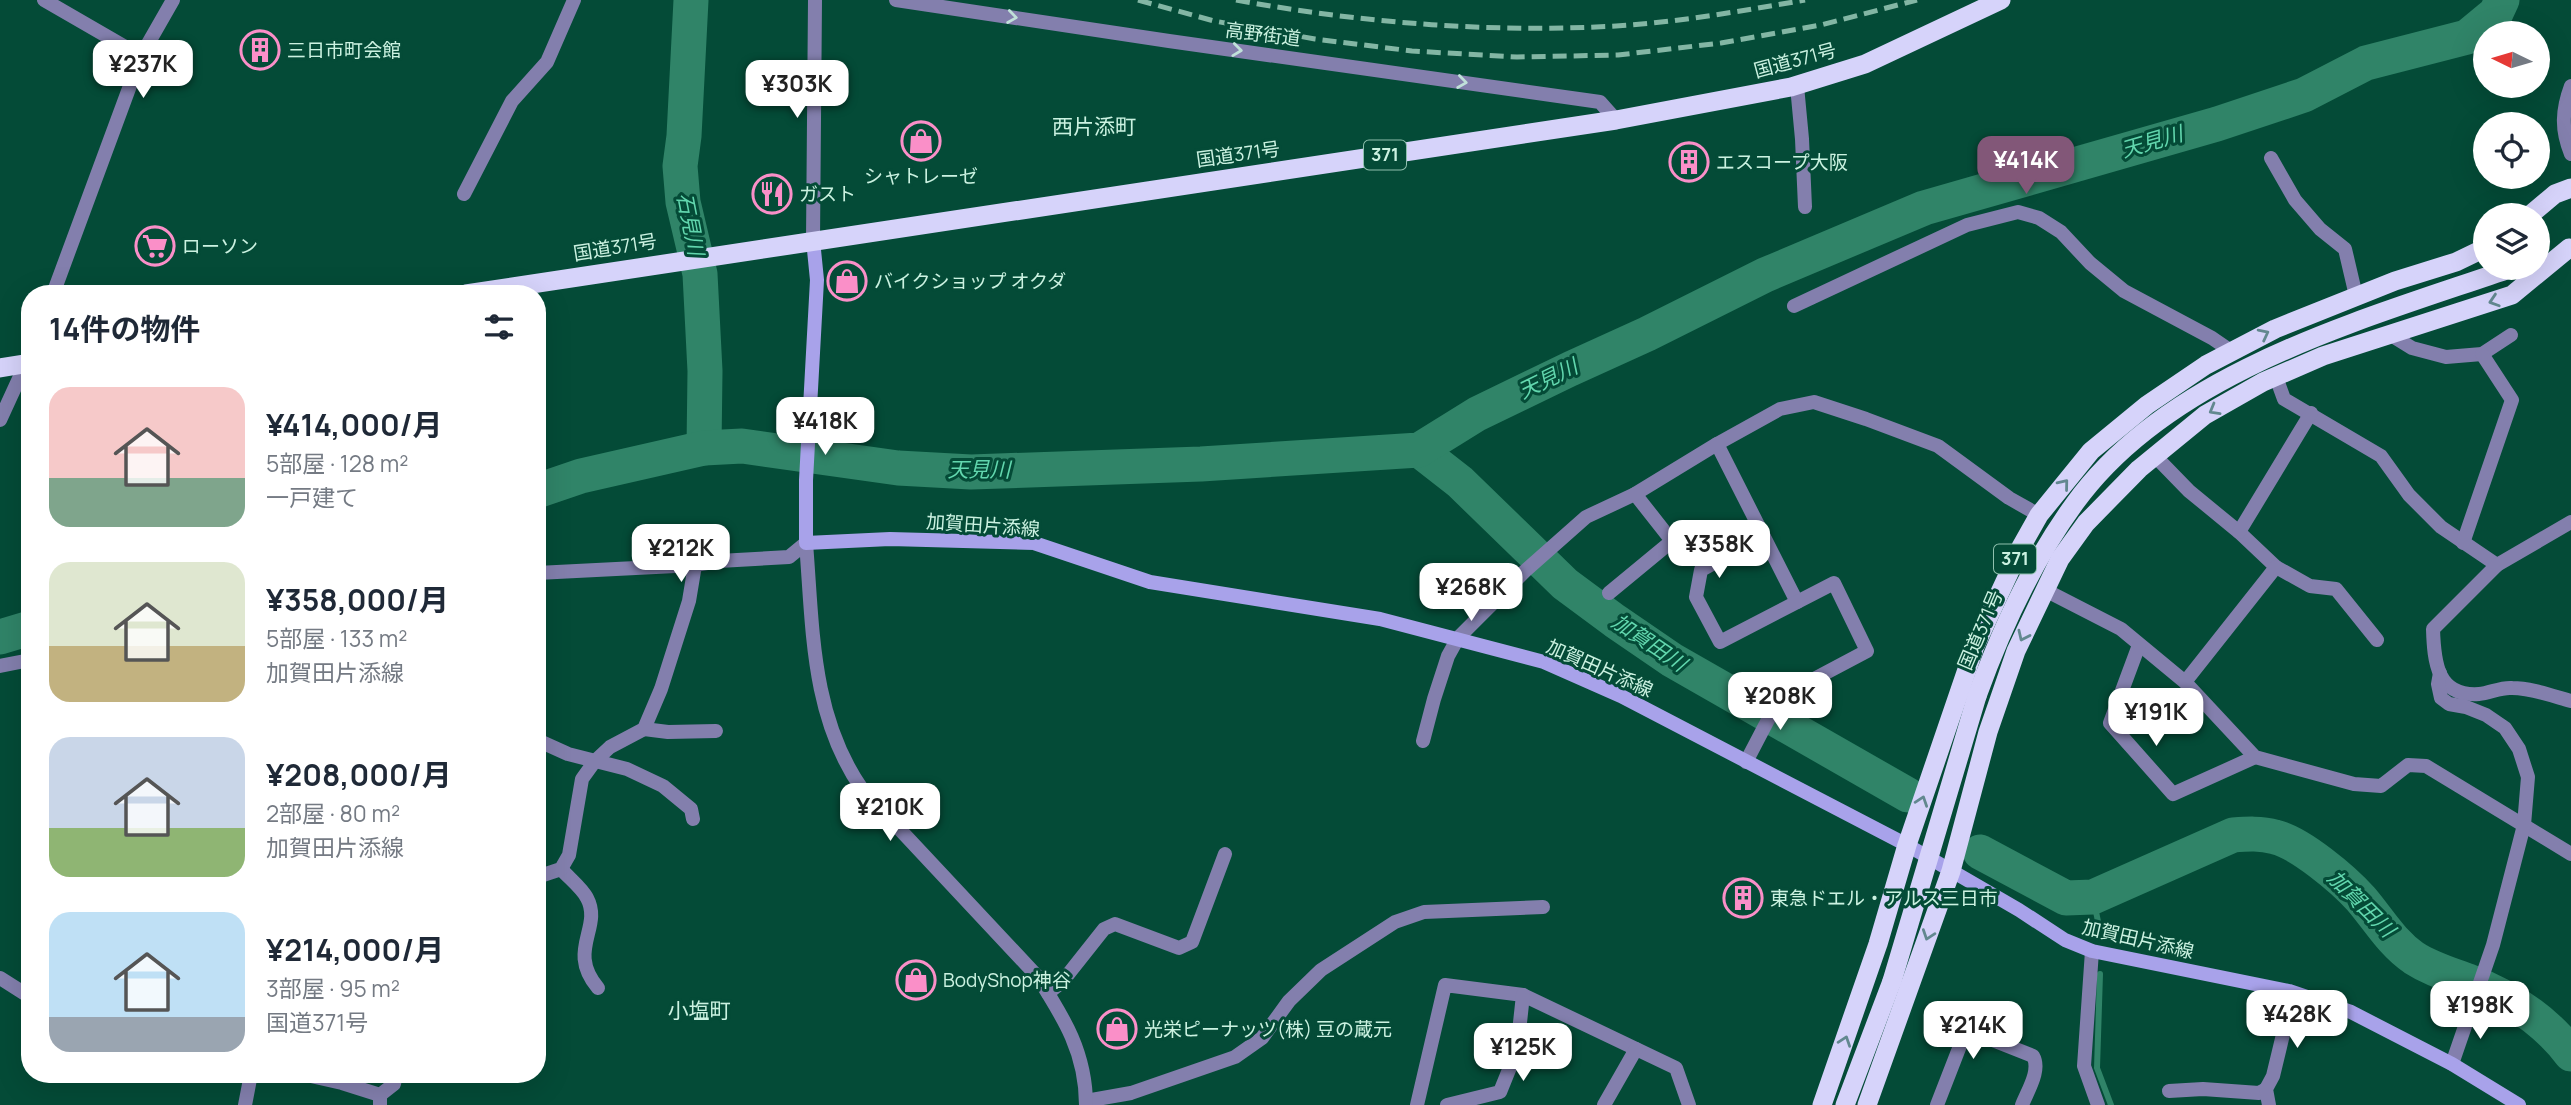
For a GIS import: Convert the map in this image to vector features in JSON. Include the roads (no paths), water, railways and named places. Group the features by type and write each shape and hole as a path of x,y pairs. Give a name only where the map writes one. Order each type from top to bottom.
{"highway":[{"name":"国道371号","path":"522,285 1616,120 1797,86 1865,64 2001,0"},
{"path":"2544,203 2555,194 2571,188"},
{"name":"371","path":"2550,255 2570,248"},
{"name":"371","path":"1867,1105 1951,870 1988,732 2016,651 2060,559 2086,523 2111,494 2154,455 2205,415 2276,377 2323,356 2512,295 2570,248"},
{"name":"371","path":"1822,1105 1878,944 1907,845 1975,646 2021,547 2039,515 2091,451 2147,405 2206,365 2275,329 2395,281 2456,262 2473,254"},
{"name":"国道371号","path":"1845,1105 1892,981 1978,696 2014,603 2035,563 2076,501 2141,435 2190,400 2242,370 2362,320 2477,280"},
{"path":"0,368 21,363"}],"main road":[{"path":"806,544 806,480 817,280 813,240"},
{"name":"加賀田片添線","path":"806,544 890,539 1034,544 1150,582 1380,619 1544,662 1621,696 1907,845 2065,940 2092,951 2293,993 2351,1012 2452,1064 2510,1102"}],"street":[{"path":"44,0 141,56"},
{"path":"56,285 141,56 173,0"},
{"path":"464,194 512,101 547,62 574,0"},
{"path":"813,240 815,0"},
{"name":"高野街道","path":"896,0 1577,98 1600,102 1616,120"},
{"path":"1797,86 1805,207"},
{"path":"2571,86 2565,101 2563,121 2571,154"},
{"path":"2271,158 2295,200 2320,229 2345,249 2356,296"},
{"path":"1794,306 1967,225 2018,212 2039,218 2061,232 2090,263 2124,292 2212,338 2231,351"},
{"path":"2391,335 2412,348 2446,357 2482,354 2511,335"},
{"path":"2463,543 2512,400 2482,354"},
{"path":"0,420 21,377"},
{"path":"2276,377 2284,399 2381,456 2409,495 2441,527 2497,565"},
{"path":"1423,741 1448,656 1458,638 1549,548 1586,517 1635,494 1780,409 1814,402 1938,446 2009,498 2039,515"},
{"path":"2239,532 2311,413"},
{"path":"1717,444 1797,602"},
{"path":"2154,455 2189,491 2276,567 2310,586 2336,589 2377,640"},
{"path":"1609,593 1672,541 1635,494"},
{"path":"2571,522 2497,565 2433,629 2434,652 2440,673 2448,687 2463,694 2480,694 2512,687 2571,701"},
{"path":"1746,762 1780,697 1867,651 1834,583 1720,642 1696,597 1701,570 1763,536"},
{"path":"546,573 789,557 806,544"},
{"path":"806,544 821,698 829,727 845,765 862,789 1037,976 1077,1044 1086,1103 1131,1093 1235,1057 1262,1038 1289,1001 1321,970 1395,922 1424,912 1543,907"},
{"path":"644,729 661,689 688,601 695,565"},
{"path":"2185,681 2276,567"},
{"path":"2045,590 2121,629 2185,681 2255,757 2354,784 2381,786 2408,765 2426,766 2571,854"},
{"path":"2139,645 2110,723 2173,794 2255,757"},
{"path":"0,667 21,662"},
{"path":"2440,673 2438,684 2441,698 2449,704 2486,715 2505,728 2519,749 2528,776 2524,825 2487,964 2452,1064"},
{"path":"546,874 561,869 569,855 582,779 594,761 610,747 644,729 716,732"},
{"path":"546,744 568,754 628,769 663,786 691,810 693,819"},
{"path":"1048,993 1062,982 1104,929 1115,924 1179,948 1192,942 1225,854"},
{"path":"561,869 588,898 592,918 583,956 591,980 598,988"},
{"path":"2092,951 2084,1066 2098,1105"},
{"path":"0,978 21,991"},
{"path":"1418,1105 1445,985 1523,995 1676,1068 1689,1105"},
{"path":"2169,1091 2203,1088 2259,1093 2266,1089 2273,1076 2293,993"},
{"path":"1447,1105 1500,1092 1517,1050 1523,995"},
{"path":"1968,1014 1970,1031"},
{"path":"1937,1105 1965,1033 1970,1031 2033,1055 2036,1071 2022,1105"},
{"path":"1604,1105 1636,1049"},
{"path":"244,1105 249,1083"},
{"path":"342,1083 380,1100 394,1083"},
{"path":"2266,1089 2269,1105"}],"waterway":[{"name":"石見川","path":"691,0 680,166 683,202 700,274 705,371 704,448"},
{"name":"天見川","path":"546,488 581,476 704,448 742,446 898,468 971,472 1201,464 1419,450 1477,414 1765,275 1924,208 2217,124 2304,95 2366,63 2467,37 2496,13 2502,0"},
{"name":"加賀田川","path":"1419,450 1460,482 1565,584 1615,621 1672,660 1908,795"},
{"name":"天見川","path":"0,637 21,631"},
{"name":"加賀田川","path":"1980,852 2066,898 2093,897 2233,835 2259,834 2275,837 2296,846 2343,882 2361,899 2392,938 2414,958 2483,987 2525,1010 2550,1030 2571,1054"},
{"path":"2093,897 2101,936"},
{"path":"2100,974 2097,1068 2111,1105"}],"railway":[{"path":"1138,0 1214,21 1315,39 1412,51 1517,57 1618,55 1721,43 1821,25 1917,0"},
{"path":"1236,0 1378,20 1520,28 1640,24 1710,16 1805,0"}],"place":[{"name":"三日市町会館","path":"260,50"},
{"name":"シャトレーゼ","path":"921,141"},
{"name":"エスコープ大阪","path":"1689,162"},
{"name":"ガスト","path":"772,194"},
{"name":"ローソン","path":"155,246"},
{"name":"バイクショップ オクダ","path":"847,281"},
{"name":"東急ドエル・アルス三日市","path":"1743,898"},
{"name":"BodyShop神谷","path":"916,980"},
{"name":"光栄ピーナッツ(株) 豆の蔵元","path":"1117,1029"}],"district":[{"name":"西片添町","path":"1094,127"},
{"name":"小塩町","path":"699,1011"}]}
